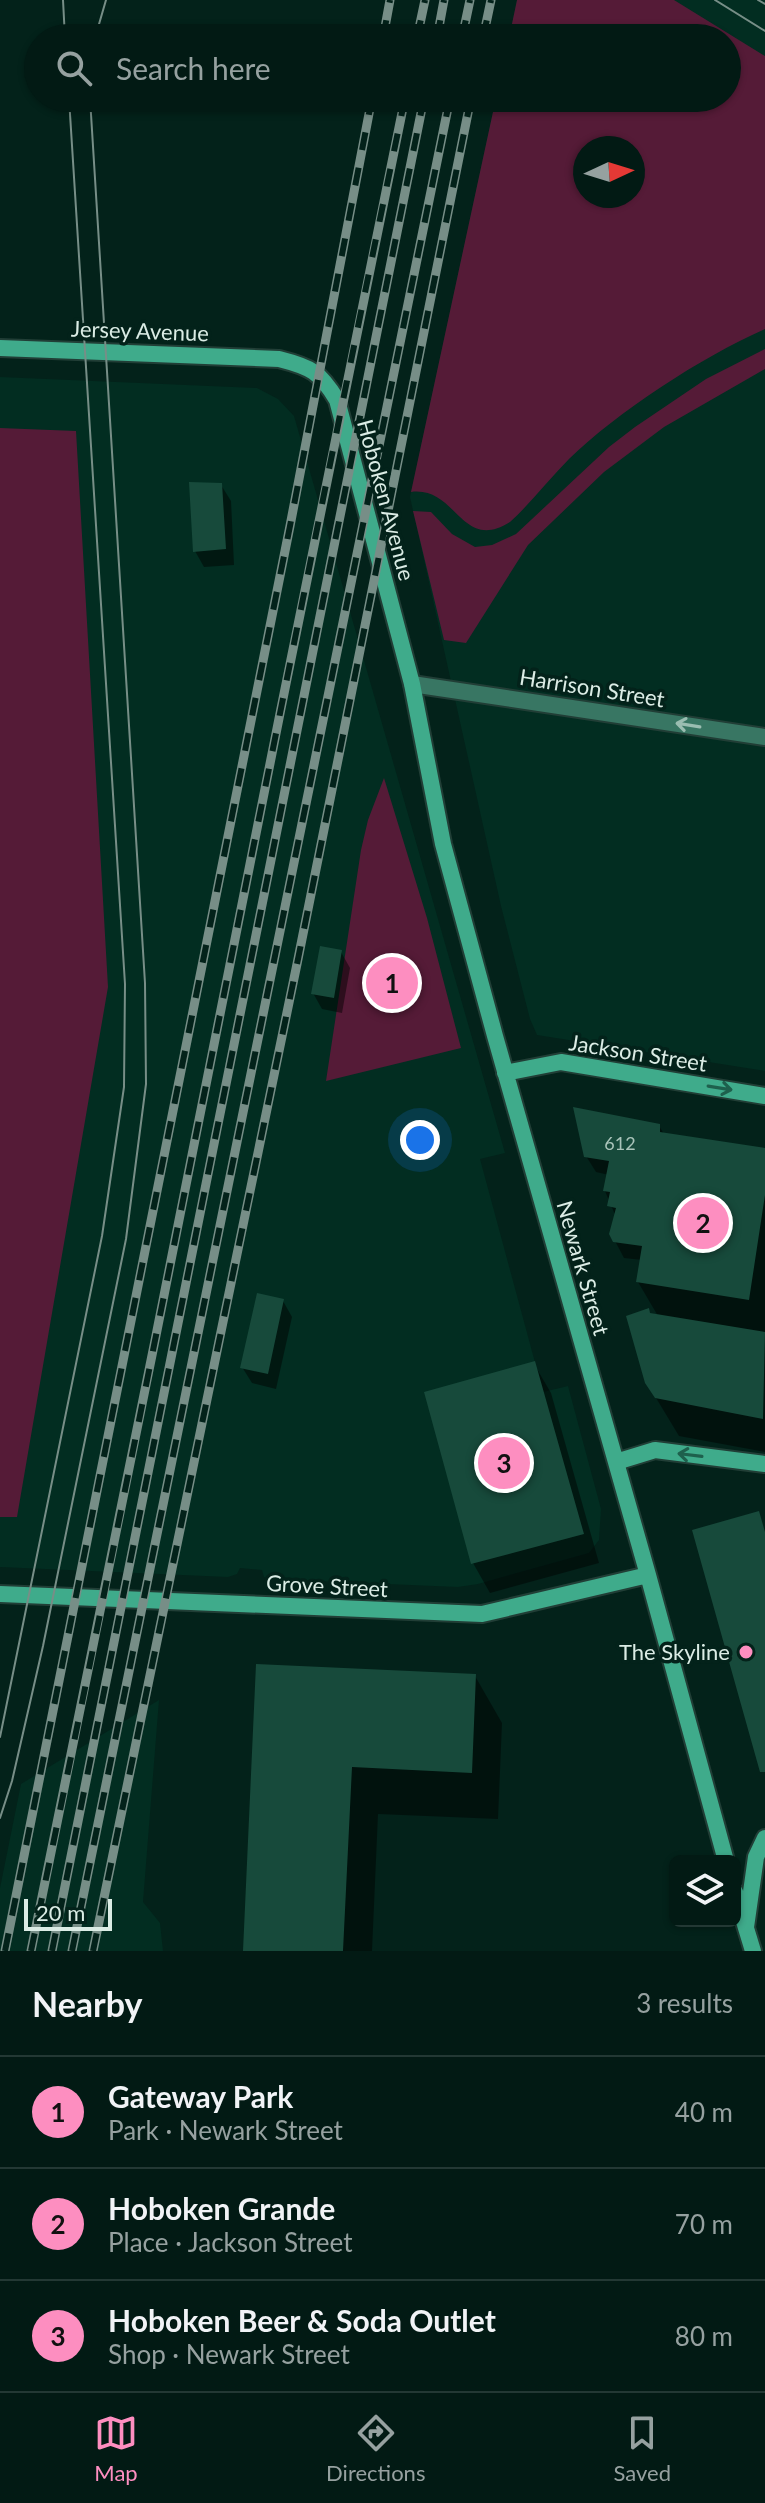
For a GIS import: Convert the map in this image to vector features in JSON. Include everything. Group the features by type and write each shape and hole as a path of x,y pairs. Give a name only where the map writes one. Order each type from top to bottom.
{"main road":[{"name":"Jersey Avenue","path":"0,348 279,359"},
{"name":"Hoboken Avenue","path":"279,359 299,364 323,377 337,400 412,684"},
{"name":"Newark Street","path":"412,684 443,844 724,1855"},
{"name":"Jackson Street","path":"505,1073 561,1062 765,1096"},
{"path":"616,1462 655,1450 765,1464"},
{"name":"Grove Street","path":"0,1594 482,1614 648,1575"},
{"path":"746,1927 756,1857 765,1838"},
{"path":"741,1911 753,1951"}],"street":[{"name":"Harrison Street","path":"412,684 765,737"}],"shaded area":[{"path":"517,0 765,0 765,1071 537,1035 530,1019 501,906 410,497 493,112 741,112 741,24 512,24"},
{"path":"517,0 674,0 713,24 512,24"},
{"path":"741,41 765,56 765,329 715,354 636,404 569,459 510,522 494,529 480,530 426,493 411,492 493,112 741,112"},
{"path":"765,349 765,369 664,427 604,472 528,545 466,643 444,640 413,511 431,512 452,534 475,547 492,545 516,534 609,447 635,427 706,379"},
{"path":"0,377 257,388 278,399 294,416 505,1153 480,1159 543,1392 568,1386 601,1509 599,1540 589,1553 458,1587 268,1579 262,1570 240,1568 237,1574 228,1577 0,1567"},
{"path":"0,428 76,431 108,987 17,1517 0,1517"},
{"path":"384,778 427,918 461,1048 326,1081 361,850 368,820"},
{"path":"159,1700 143,1902 160,1923 163,1951 0,1951 0,1888 21,1784"}],"building":[{"path":"189,482 222,483 226,549 193,552"},
{"path":"320,946 342,950 334,998 311,994"},
{"path":"573,1107 660,1124 660,1132 765,1148 765,1195 749,1300 636,1282 642,1246 613,1242 609,1234 616,1208 607,1206 610,1192 603,1191 609,1161 584,1157"},
{"path":"257,1293 284,1299 268,1374 240,1368"},
{"path":"649,1308 650,1313 765,1332 763,1419 655,1398 645,1383 626,1316"},
{"path":"535,1361 584,1534 471,1564 424,1392"},
{"name":"The Skyline","path":"759,1511 765,1532 765,1772 760,1772 692,1530"},
{"path":"256,1664 476,1674 472,1773 352,1767 343,1951 243,1951"}],"tram line":[{"path":"63,0 64,24"},
{"path":"99,24 106,0"},
{"path":"715,0 765,31"},
{"path":"758,0 765,4"},
{"path":"0,1737 102,1236 124,1087 125,984 70,112"},
{"path":"0,1818 12,1781 43,1646 126,1239 146,1084 145,983 91,112"}],"railway":[{"path":"386,24 390,0"},
{"path":"420,24 425,0"},
{"path":"440,24 444,0"},
{"path":"465,24 470,0"},
{"path":"486,24 491,0"},
{"path":"5,1951 290,526 369,112"},
{"path":"31,1951 402,112"},
{"path":"52,1951 421,112"},
{"path":"72,1951 447,112"},
{"path":"93,1951 297,964 468,112"}],"place":[{"name":"Gateway Park","path":"392,983"},
{"name":"Hoboken Grande","path":"703,1223"},
{"name":"Hoboken Beer & Soda Outlet","path":"504,1463"},
{"name":"The Skyline","path":"746,1652"}]}
